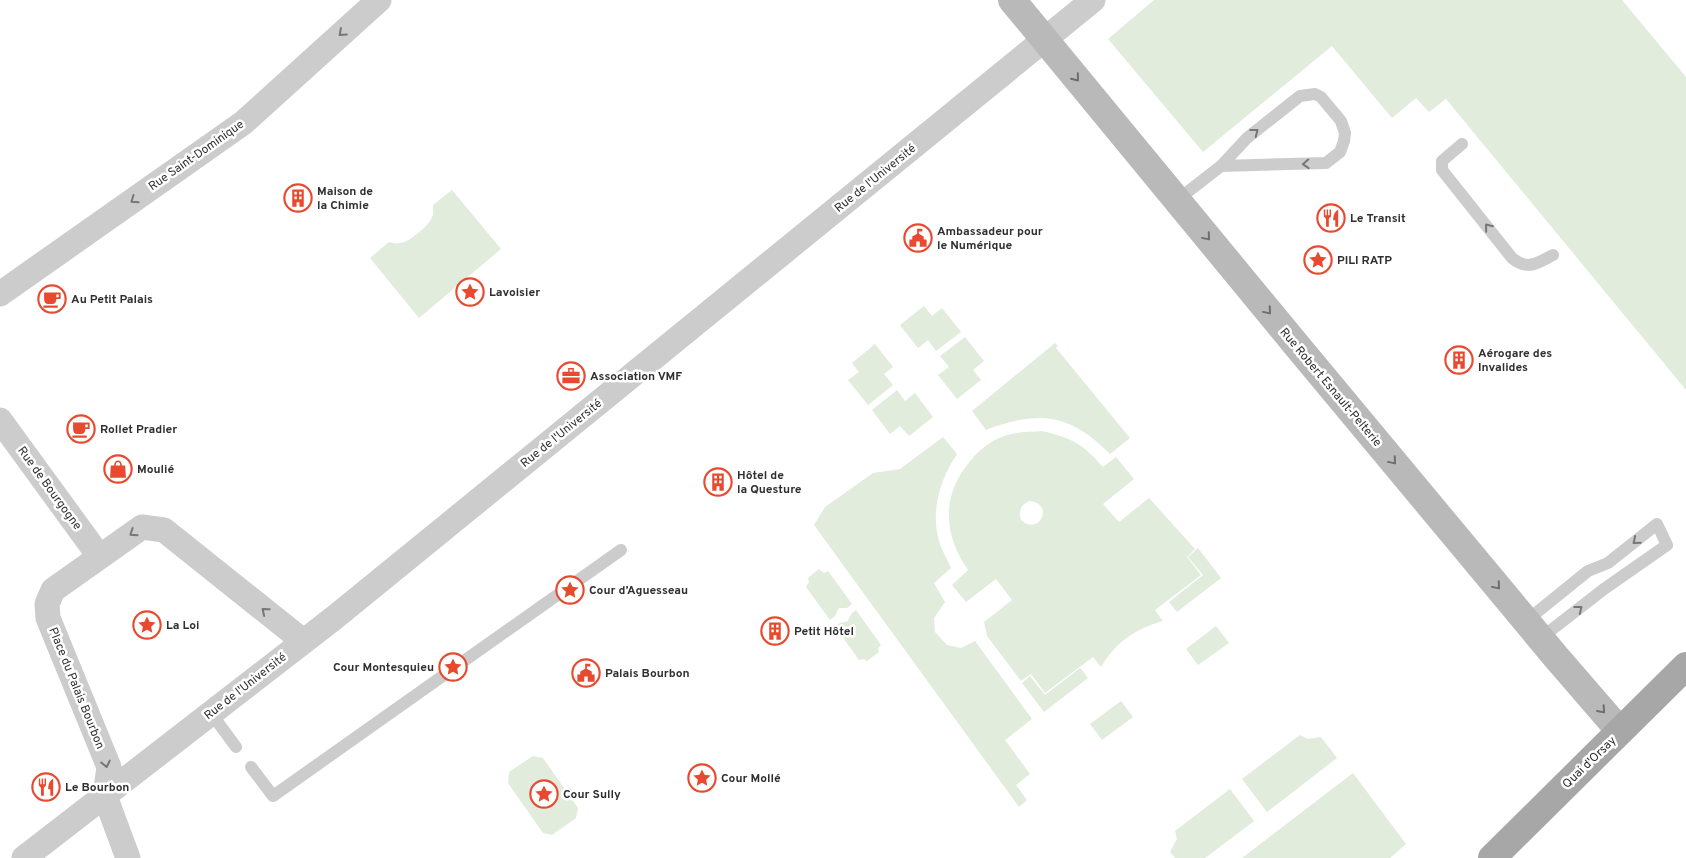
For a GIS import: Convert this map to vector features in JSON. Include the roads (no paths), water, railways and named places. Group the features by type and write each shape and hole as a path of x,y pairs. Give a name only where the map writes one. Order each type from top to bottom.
{"main road":[{"name":"Quai d'Orsay","path":"1492,858 1686,666"}],"street":[{"name":"Rue Saint-Dominique","path":"0,294 243,123 379,0"},
{"name":"Rue Robert Esnault-Pelterie","path":"1012,0 1176,201 1620,732"},
{"name":"Rue de l'Université","path":"24,858 334,618 1092,0"},
{"name":"Rue de Bourgogne","path":"0,420 99,556"},
{"name":"Place du Palais Bourbon","path":"105,796 109,767 48,618 48,604 53,590 142,527 164,530 303,641"},
{"path":"105,796 128,858"}],"lane":[{"path":"1176,201 1221,166 1247,138 1300,96 1315,94 1321,97 1341,121 1345,133 1340,152 1326,163 1221,166"},
{"path":"1462,144 1442,161 1442,170 1512,258 1520,264 1531,265 1553,256"},
{"path":"1656,524 1667,545 1604,589 1534,630 1588,571 1608,563 1656,524"},
{"path":"251,767 273,796 621,550"},
{"path":"211,713 236,747"}],"place":[{"name":"Maison de la Chimie","path":"298,198"},
{"name":"Le Transit","path":"1331,218"},
{"name":"Ambassadeur pour le Numérique","path":"918,238"},
{"name":"PILI RATP","path":"1318,260"},
{"name":"Lavoisier","path":"470,292"},
{"name":"Au Petit Palais","path":"52,299"},
{"name":"Aérogare des Invalides","path":"1459,360"},
{"name":"Association VMF","path":"571,376"},
{"name":"Rollet Pradier","path":"81,429"},
{"name":"Moulié","path":"118,469"},
{"name":"Hôtel de la Questure","path":"718,482"},
{"name":"Cour d’Aguesseau","path":"570,590"},
{"name":"La Loi","path":"147,625"},
{"name":"Petit Hôtel","path":"775,631"},
{"name":"Cour Montesquieu","path":"453,667"},
{"name":"Palais Bourbon","path":"586,673"},
{"name":"Cour Mollé","path":"702,778"},
{"name":"Le Bourbon","path":"46,787"},
{"name":"Cour Sully","path":"544,794"}]}
